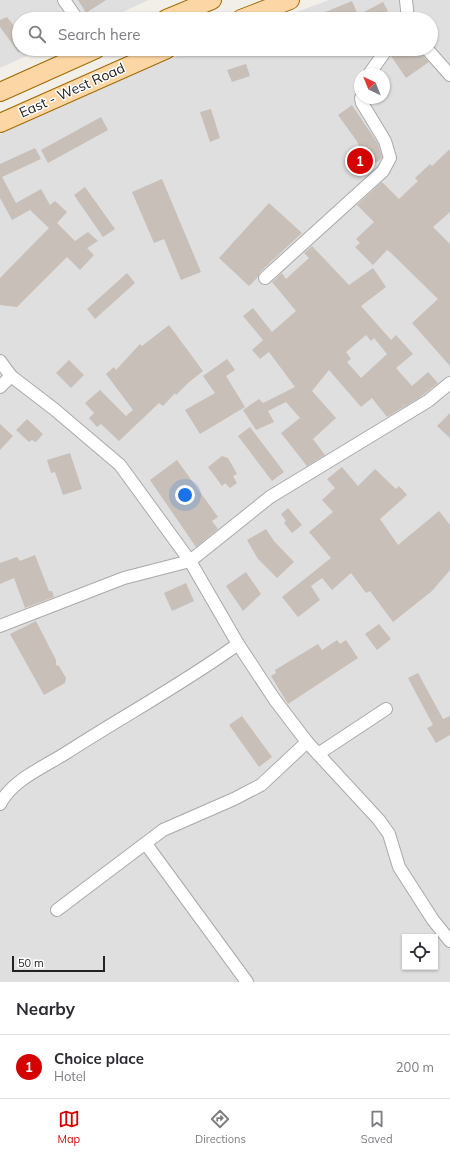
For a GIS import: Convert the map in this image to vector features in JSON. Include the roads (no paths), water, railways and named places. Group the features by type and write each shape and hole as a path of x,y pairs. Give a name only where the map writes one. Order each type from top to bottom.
{"main road":[{"path":"178,12 191,4 212,0"},
{"path":"259,12 290,0"},
{"name":"East - West Road","path":"0,92 80,56"},
{"name":"East - West Road","path":"0,123 151,56"}],"street":[{"path":"64,0 72,12"},
{"path":"406,0 407,12"},
{"path":"374,68 383,56"},
{"path":"433,56 450,75"},
{"path":"265,278 382,171 390,158 385,141 363,104"},
{"path":"0,361 11,376 54,409 120,465 190,561 262,682 307,742 379,820 389,834 398,867 433,920 450,941"},
{"path":"0,387 11,376"},
{"path":"0,626 124,578 190,561 270,497 428,401 450,383"},
{"path":"0,804 4,796 23,780 119,718 208,666 238,644"},
{"path":"318,754 386,709"},
{"path":"56,910 163,830 234,799 261,784 307,742"},
{"path":"146,844 247,982"}],"place":[{"name":"Choice place","path":"360,161"}]}
